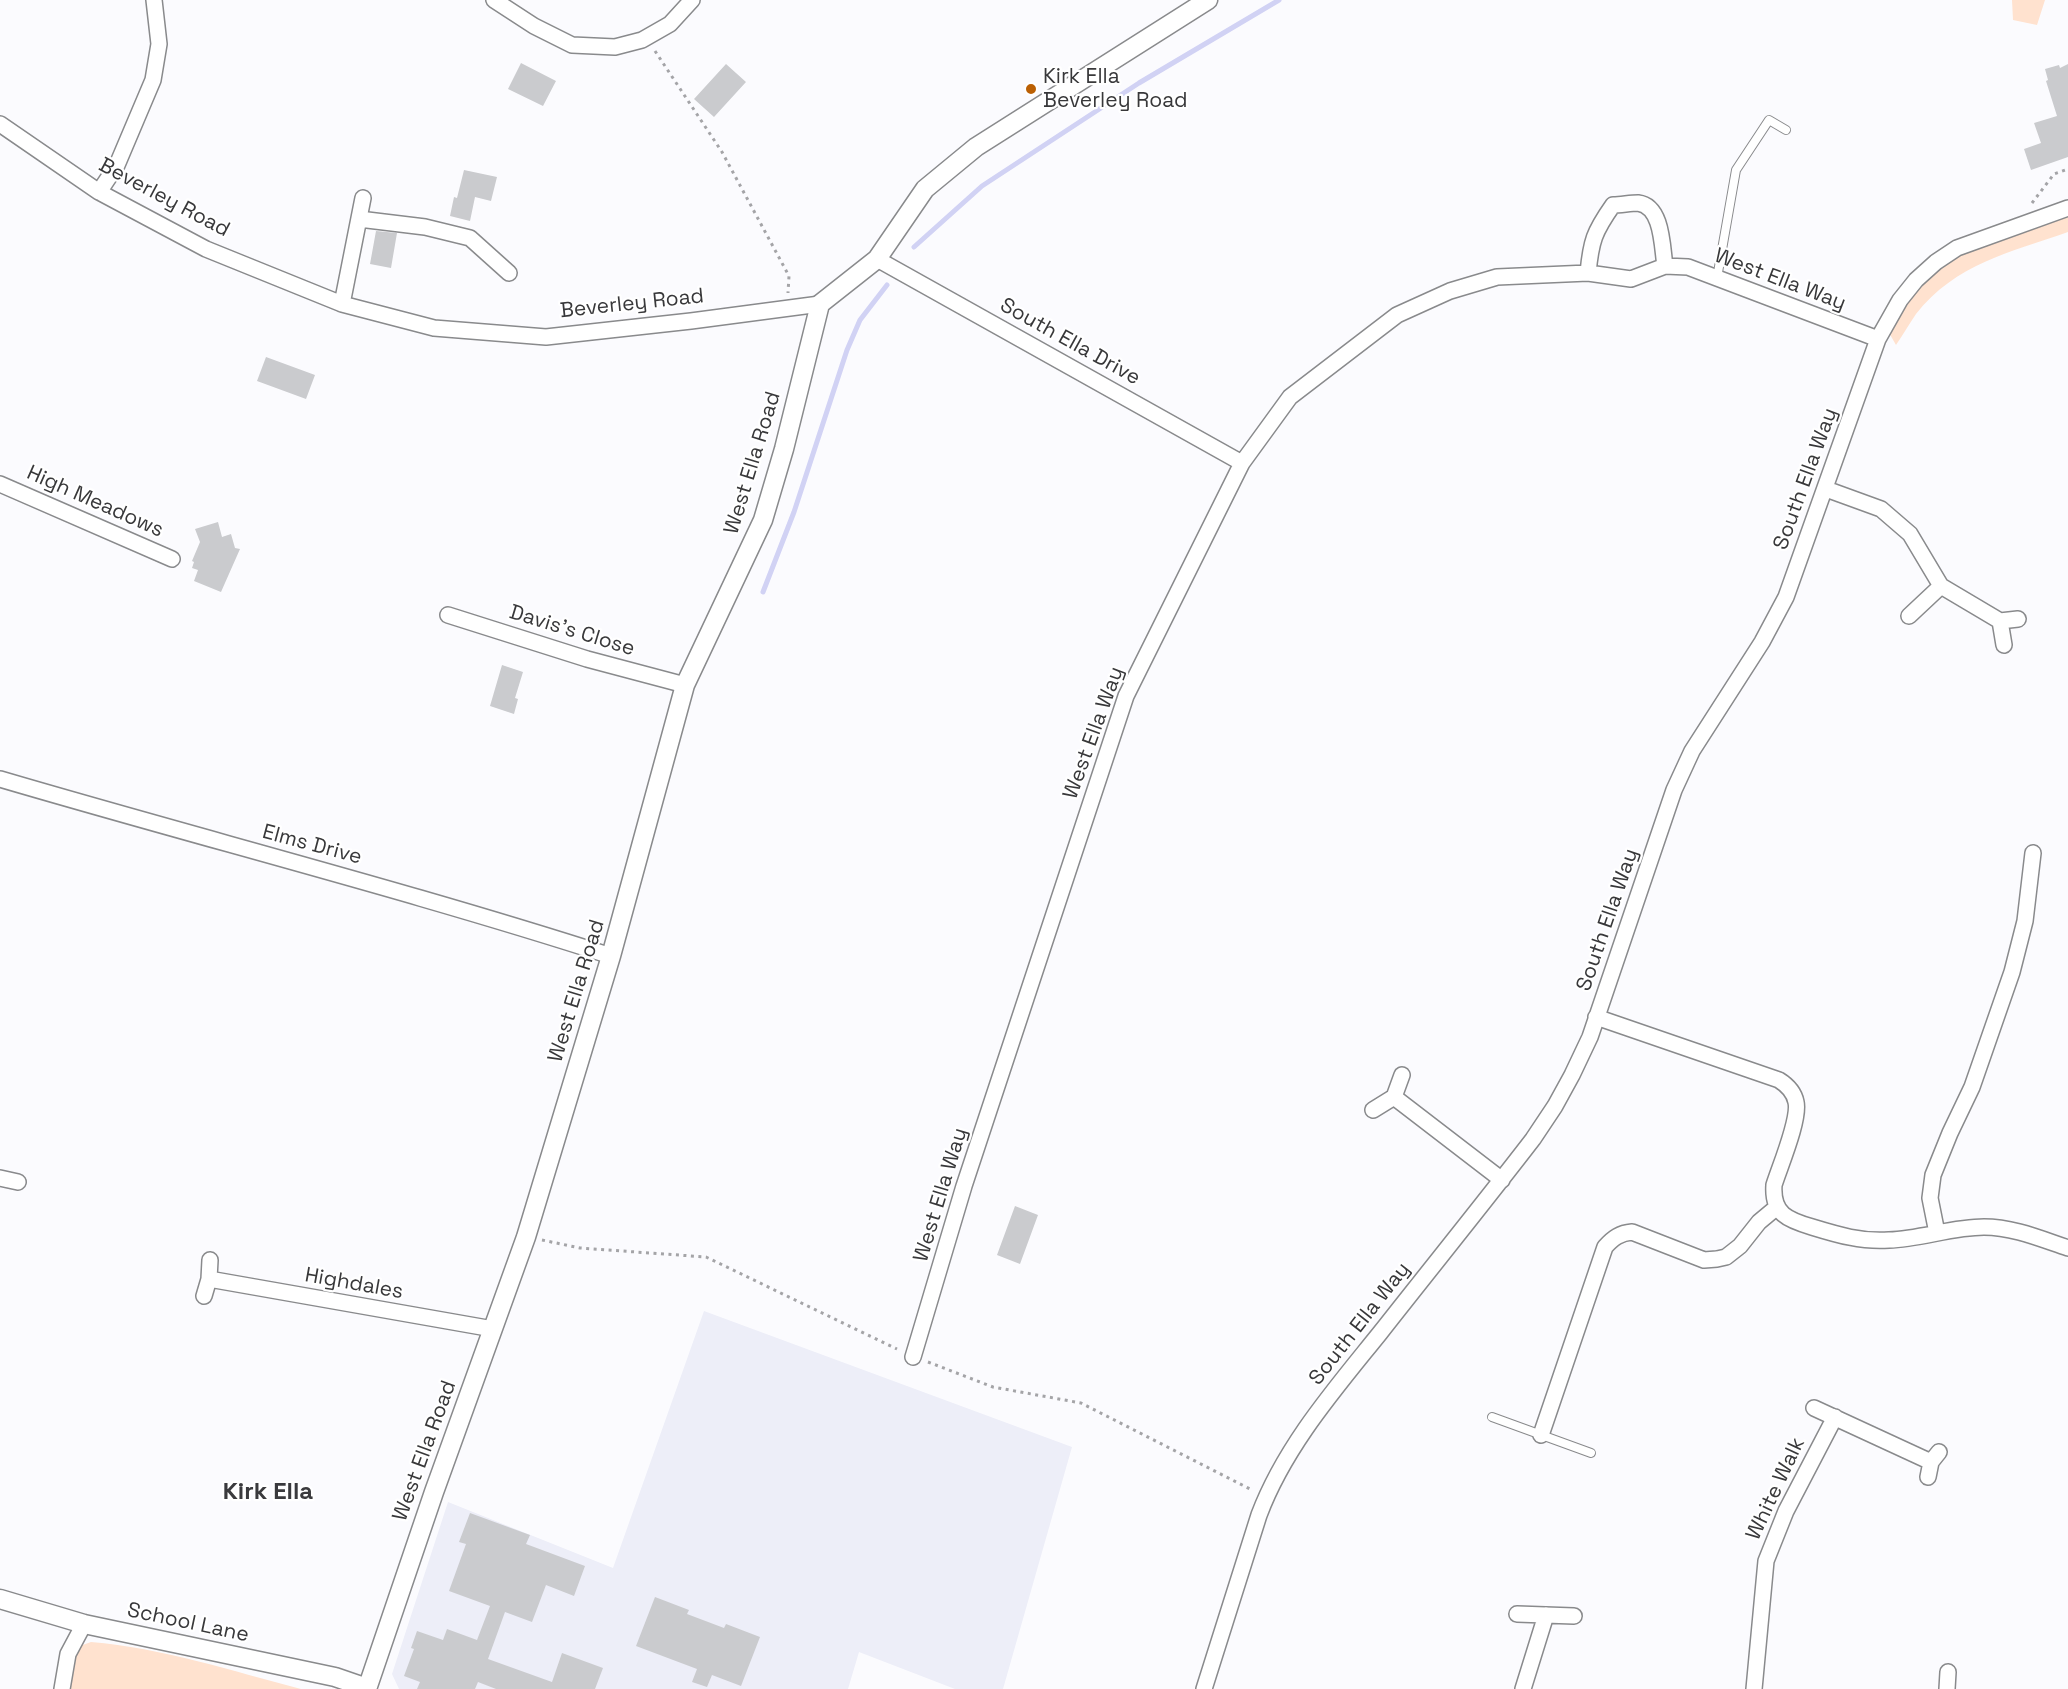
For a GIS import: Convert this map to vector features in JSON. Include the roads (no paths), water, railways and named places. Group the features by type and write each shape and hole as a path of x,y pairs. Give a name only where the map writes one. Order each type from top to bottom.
{"street":[{"path":"99,192 117,165 153,80 159,44 154,0"},
{"path":"494,0 534,26 572,45 615,47 646,37 670,24 692,0"},
{"path":"820,304 877,259 925,189 976,147 1208,0"},
{"name":"Beverley Road","path":"0,124 99,192 206,249 342,304 434,328 546,337 820,304"},
{"path":"342,304 363,198"},
{"path":"1588,273 1591,247 1597,228 1613,205 1640,203 1651,210 1662,232 1665,266"},
{"name":"South Ella Way","path":"1204,1689 1259,1515 1288,1456 1345,1377 1533,1139 1572,1075 1596,1017 1674,790 1692,751 1775,619 1786,597 1878,339 1900,300 1936,262 1957,248 2068,208"},
{"path":"359,219 425,226 470,238 491,266 509,273"},
{"name":"South Ella Drive","path":"877,259 1242,463"},
{"name":"West Ella Way","path":"913,1357 964,1186 1126,696 1242,463 1290,397 1397,315 1450,291 1497,277 1588,273 1631,279 1665,266 1688,267 1878,339"},
{"name":"West Ella Road","path":"368,1689 434,1492 526,1237 611,956 685,685 763,520 784,449 820,304"},
{"name":"High Meadows","path":"0,483 172,559"},
{"path":"1826,489 1881,509 1896,521 1910,534 1941,586 2000,621 2018,619"},
{"path":"1909,616 1941,586"},
{"name":"Davis's Close","path":"448,615 587,659 685,685"},
{"path":"2000,621 2004,645"},
{"name":"Elms Drive","path":"0,779 483,915 611,956"},
{"path":"1937,1233 1930,1198 1933,1175 1972,1087 2012,972 2025,921 2033,853"},
{"path":"1596,1017 1779,1080 1791,1089 1797,1102 1797,1109 1773,1194 1777,1207 1784,1216 1791,1220 1856,1239 1890,1240 1969,1228 2000,1228 2020,1232 2068,1248"},
{"path":"1373,1110 1394,1097 1402,1075"},
{"path":"1394,1097 1502,1180"},
{"path":"0,1178 18,1182"},
{"path":"1541,1435 1605,1247 1610,1241 1620,1234 1632,1232 1704,1260 1717,1259 1726,1257 1740,1246 1759,1222 1777,1207"},
{"path":"204,1296 209,1278 210,1260"},
{"name":"Highdales","path":"209,1278 493,1329"},
{"path":"1815,1408 1935,1457 1928,1478"},
{"name":"White Walk","path":"1754,1689 1766,1561 1786,1511 1834,1417"},
{"name":"School Lane","path":"0,1599 84,1624 334,1677 368,1689"},
{"path":"1517,1614 1574,1616"},
{"path":"1523,1689 1546,1615"},
{"path":"62,1689 68,1654 84,1624"},
{"path":"1947,1672 1947,1689"}],"lane":[{"path":"1716,279 1736,170 1769,120 1786,130"},
{"path":"1492,1417 1591,1453"}],"waterway":[{"path":"914,247 982,186 1139,83 1279,0"},
{"path":"763,592 794,512 847,350 860,320 887,285"}],"place":[{"name":"Kirk Ella Beverley Road","path":"1031,89"}],"district":[{"name":"Kirk Ella","path":"268,1492"}]}
